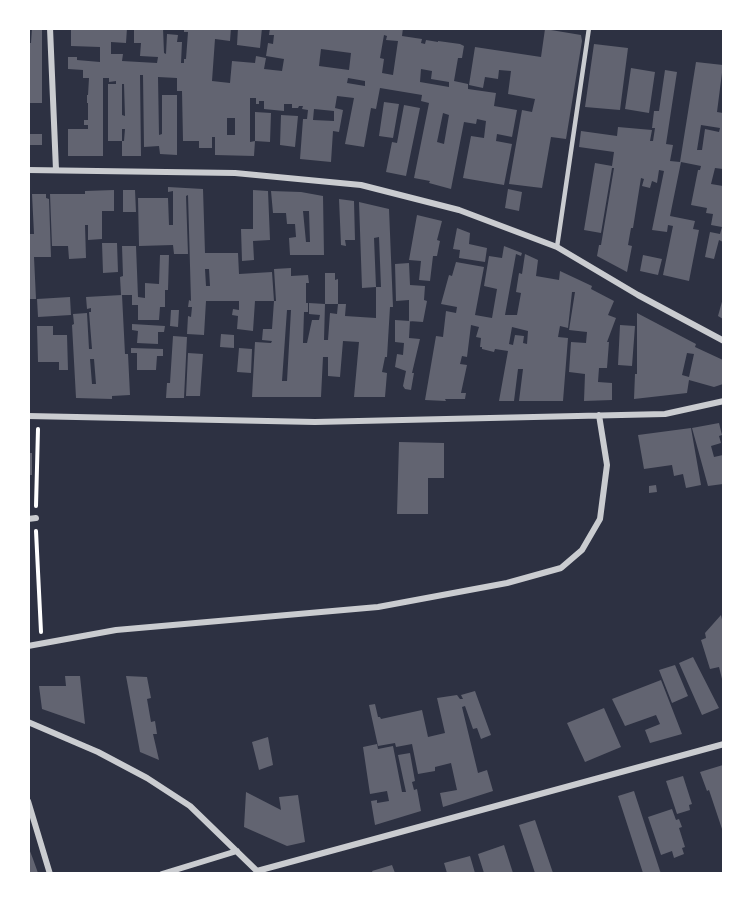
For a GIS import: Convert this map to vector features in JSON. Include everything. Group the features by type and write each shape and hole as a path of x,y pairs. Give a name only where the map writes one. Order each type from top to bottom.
{"street":[{"path":"50,28 56,170"},
{"path":"28,170 235,173 361,185 459,210 557,247 638,295 723,341"},
{"path":"28,417 315,422 665,414 723,401"},
{"path":"28,646 116,630 378,607 507,583 561,568 582,549 600,519 607,465 599,415"},
{"path":"28,722 98,752 147,778 190,806 258,872 723,744"},
{"path":"28,801 50,873"},
{"path":"162,873 237,850"}],"lane":[{"path":"557,247 589,28"}],"building":[{"path":"32,28 42,28 42,103 28,103 28,43 31,43"},
{"path":"71,28 127,28 126,43 111,42 111,54 123,54 122,61 157,63 158,57 140,56 141,43 134,43 134,28 163,28 164,53 166,54 167,34 178,35 177,42 182,42 181,63 184,63 188,32 184,32 184,28 231,28 230,41 215,39 212,81 230,83 232,61 255,63 256,56 266,58 264,69 282,71 284,59 266,56 268,43 273,44 274,35 269,35 270,28 403,28 402,36 422,39 421,43 425,44 426,40 460,44 464,46 462,58 458,58 454,81 468,84 468,89 496,93 494,106 517,110 512,137 497,134 496,141 512,144 504,185 463,178 471,136 484,138 486,121 477,119 476,124 464,122 451,189 414,178 429,103 421,101 422,95 380,88 376,109 371,108 364,147 345,144 354,98 337,96 335,108 343,110 339,132 333,131 331,162 300,159 303,119 307,119 308,110 302,109 303,106 292,108 292,104 284,104 284,111 264,109 264,101 256,104 256,98 250,98 250,142 255,141 254,156 215,155 215,137 212,137 212,148 199,148 199,141 183,141 182,91 177,91 177,78 158,77 159,135 162,134 162,95 177,95 177,155 160,154 159,146 144,147 143,75 140,75 141,156 122,156 122,141 108,141 108,84 116,84 116,81 109,82 109,78 103,78 103,156 68,156 68,129 88,129 88,125 84,125 84,120 88,120 89,78 83,78 83,70 68,69 68,57 100,62 100,47 71,46","holes":["384,35 387,36 386,40 398,41 393,75 382,73 384,59 380,58","321,49 351,53 349,70 319,66","421,69 432,71 431,79 449,82 449,87 420,82","348,78 365,81 365,86 347,83","122,84 124,84 125,116 122,115","314,109 334,111 334,121 313,120","443,113 449,115 444,144 437,142","227,118 235,118 235,135 227,135","122,129 125,129 124,141 122,141"]},
{"path":"238,28 262,28 260,48 237,45"},
{"path":"545,29 581,35 582,41 566,139 551,137 542,188 509,184 522,110 532,112 535,99 508,94 511,71 499,70 498,79 485,77 483,88 469,85 475,47 541,57"},
{"path":"594,44 628,48 620,110 585,107"},
{"path":"696,62 723,65 717,112 723,113 723,169 715,168 711,184 723,186 723,242 719,240 714,259 705,257 710,232 720,234 722,227 711,225 713,214 706,213 707,208 691,205 698,170 701,166 681,162 670,216 695,221 693,229 699,230 689,281 663,275 673,226 668,225 667,232 652,230 664,171 659,170 657,183 652,181 650,188 642,186 644,179 641,178 628,245 632,246 627,272 597,256 599,245 601,245 614,168 612,168 601,233 584,230 595,163 612,166 614,152 579,147 581,131 617,136 618,127 652,130 650,141 653,141 654,111 659,111 665,70 677,72 666,144 673,145 670,161 680,162","holes":["701,125 720,128 719,132 705,129 702,150 697,150"]},
{"path":"631,68 655,72 649,113 625,109"},
{"path":"384,102 399,104 393,138 379,136"},
{"path":"404,105 420,108 406,176 386,172 392,142 397,143"},
{"path":"255,112 271,113 270,142 255,141"},
{"path":"281,115 298,116 295,147 280,145"},
{"path":"28,134 42,134 42,145 28,145"},
{"path":"168,187 203,189 205,253 238,253 239,274 272,272 274,301 255,301 253,331 237,329 238,316 232,315 233,309 239,310 239,301 206,301 204,335 187,334 188,316 191,317 192,307 188,307 189,300 191,301 188,195 186,196 188,254 174,254 173,245 139,246 138,198 168,198 169,225 173,225 173,191 168,192","holes":["205,269 209,269 210,286 206,286"]},
{"path":"508,189 522,192 519,211 505,208"},
{"path":"114,190 114,211 102,211 102,239 88,240 88,225 85,225 86,258 69,259 68,246 52,246 50,194 85,194 85,191"},
{"path":"123,190 135,190 136,212 123,212"},
{"path":"253,190 268,191 270,240 253,241 254,260 242,261 241,229 253,229"},
{"path":"271,191 301,192 323,196 324,255 290,255 289,238 296,237 295,224 287,224 286,213 273,213","holes":["303,211 309,211 310,242 306,242"]},
{"path":"32,194 46,194 46,198 49,199 51,257 34,257 36,299 28,299 28,234 34,234"},
{"path":"339,199 354,201 355,240 345,240 346,246 341,245"},
{"path":"359,202 389,209 393,307 390,307 387,357 385,357 382,372 387,373 385,397 354,397 359,342 343,341 340,377 328,376 328,357 323,357 321,397 252,397 255,342 271,343 272,341 262,340 263,329 272,329 274,301 276,301 274,269 291,268 291,276 308,275 306,303 308,303 308,312 304,312 303,343 307,343 312,320 319,320 320,315 309,314 309,303 325,304 324,340 328,340 330,313 337,314 338,304 346,304 345,316 376,318 376,287 362,288","holes":["379,237 381,287 376,287 374,238","287,310 291,310 287,381 282,381"]},
{"path":"417,215 442,221 437,240 440,241 437,256 433,256 430,281 419,280 421,261 409,260"},
{"path":"457,228 470,233 469,244 487,248 485,262 459,258 460,250 453,249"},
{"path":"102,243 117,243 118,272 103,273"},
{"path":"122,246 136,246 138,297 145,298 145,283 159,284 160,255 169,255 168,290 165,290 165,307 160,307 159,320 138,320 138,305 132,305 132,295 121,295"},
{"path":"504,246 522,253 521,256 516,254 505,315 517,315 521,293 516,292 525,254 538,260 536,276 559,280 560,271 592,286 591,289 614,301 608,315 616,318 607,342 609,342 607,368 599,368 598,382 612,383 612,400 584,401 585,374 569,372 571,342 586,343 587,332 569,330 575,292 572,292 568,328 560,326 558,337 568,338 563,401 519,401 523,369 518,369 514,401 499,401 508,351 495,349 494,352 482,349 480,347 481,338 476,337 479,327 471,325 467,357 462,356 460,364 467,365 461,393 466,393 465,399 425,400 436,336 443,337 446,311 456,313 457,307 441,304 449,275 452,276 456,262 484,267 475,315 492,318 497,289 484,286 489,256 502,258","holes":["512,327 528,331 527,344 523,343 524,336 515,335 513,345 509,344"]},
{"path":"643,255 662,259 658,275 640,271"},
{"path":"409,263 410,285 425,286 424,300 427,301 423,322 409,321 409,300 396,301 395,264"},
{"path":"325,273 335,273 335,280 338,279 338,304 325,304"},
{"path":"122,295 130,395 112,396 112,399 76,398 73,314 87,313 89,349 92,349 89,312 91,308 87,309 86,297","holes":["90,359 94,359 96,384 92,384"]},
{"path":"70,297 71,315 38,317 37,299"},
{"path":"723,298 723,319 718,316"},
{"path":"171,310 179,310 178,327 170,326"},
{"path":"637,313 696,344 695,347 723,360 723,384 714,387 689,380 687,393 634,399 635,374 637,374","holes":["687,353 694,354 689,377 682,375"]},
{"path":"395,320 410,321 409,338 420,339 412,373 414,373 411,390 403,386 406,371 395,367 397,354 403,355 404,343 395,342"},
{"path":"132,324 165,326 164,332 158,332 158,344 137,343 138,331 132,330"},
{"path":"620,325 635,326 632,366 618,365"},
{"path":"37,326 53,326 53,335 67,335 68,370 59,370 59,362 38,362"},
{"path":"221,334 234,335 234,348 220,347"},
{"path":"173,336 187,337 184,398 166,398 167,383 170,383"},
{"path":"131,348 163,349 163,356 157,356 156,370 137,370 137,353 131,353"},
{"path":"239,348 252,349 251,373 237,372"},
{"path":"188,353 203,354 200,396 186,396"},
{"path":"719,423 721,443 711,446 714,457 723,455 723,484 708,486 692,428"},
{"path":"691,428 701,485 686,488 683,474 674,476 672,465 644,469 638,435"},
{"path":"399,442 444,443 444,478 428,478 428,514 397,514"},
{"path":"28,453 32,453 32,475 28,475"},
{"path":"656,485 657,492 649,493 649,486"},
{"path":"721,615 723,683 719,667 710,669 701,640 706,638 705,633"},
{"path":"693,657 719,708 702,715 679,663"},
{"path":"675,665 688,696 672,703 659,670"},
{"path":"65,676 80,676 85,724 42,709 39,686 66,686"},
{"path":"126,676 147,677 151,698 147,699 151,722 155,721 157,734 153,734 159,760 140,752"},
{"path":"661,680 682,734 650,743 645,730 660,724 656,715 625,726 612,699"},
{"path":"475,691 491,735 481,739 477,728 473,729 465,706 462,707 478,773 487,770 493,791 443,807 440,793 457,790 451,763 435,767 435,771 418,774 412,744 396,747 395,743 378,746 369,705 375,704 378,717 381,719 422,710 428,737 445,733 437,698 457,695 463,699 461,695"},
{"path":"604,708 621,747 585,762 567,723"},
{"path":"268,737 273,765 259,770 252,742"},
{"path":"377,744 378,749 393,746 402,792 406,792 398,755 410,753 415,781 412,782 414,790 417,789 421,811 375,825 371,801 377,800 377,803 389,801 387,791 370,794 363,747"},
{"path":"723,765 723,832 709,790 707,791 700,772"},
{"path":"683,776 692,804 689,805 690,810 677,814 666,781"},
{"path":"634,791 661,873 643,873 618,796"},
{"path":"246,792 281,810 279,797 298,795 305,842 287,846 244,827"},
{"path":"672,809 676,820 679,819 682,827 679,828 685,847 682,848 684,854 674,858 672,851 661,855 648,817"},
{"path":"535,820 553,873 535,873 519,825"},
{"path":"504,845 513,873 484,873 478,854"},
{"path":"28,846 33,859 38,873 28,873"},
{"path":"470,856 475,873 447,873 444,863"},
{"path":"392,865 395,873 373,873 372,871"}]}
